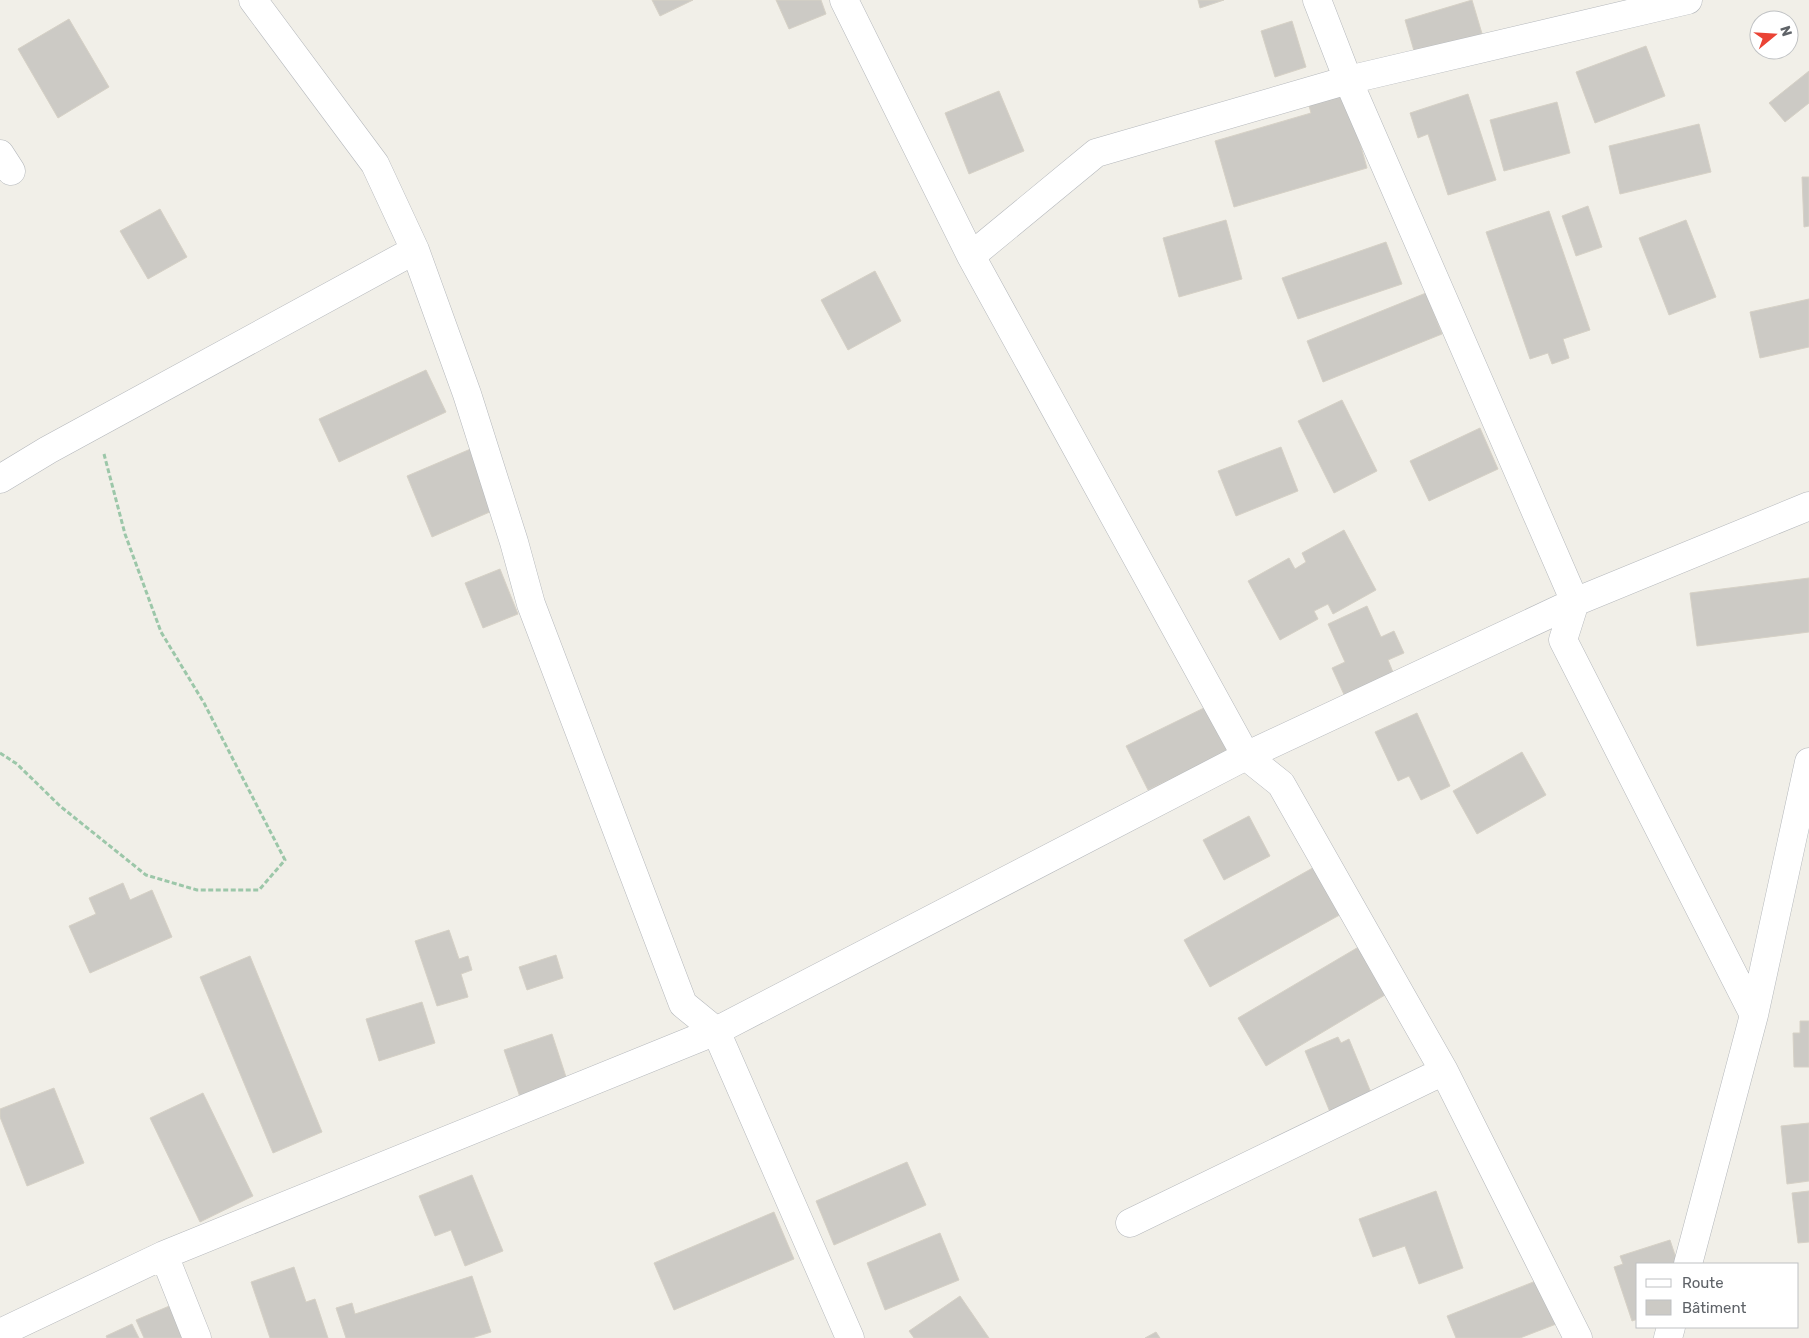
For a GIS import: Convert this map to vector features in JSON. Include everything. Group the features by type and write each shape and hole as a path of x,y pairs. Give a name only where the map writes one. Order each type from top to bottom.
{"street":[{"path":"253,0 375,164 415,250 467,394 514,542 531,604 684,1004 716,1031 850,1338"},
{"path":"844,0 970,256 1246,756 1281,784 1444,1071 1578,1338"},
{"path":"1317,0 1348,80 1574,602 1563,640 1754,1015"},
{"path":"970,256 1096,153 1348,80 1688,0"},
{"path":"0,478 415,250"},
{"path":"0,1333 164,1255 716,1031 1246,756 1574,602 1809,506"},
{"path":"1688,1263 1754,1015 1809,762"},
{"path":"1130,1223 1444,1071"},
{"path":"164,1255 197,1338"}],"path":[{"path":"0,753 17,764 60,806 146,875 197,890 259,890 285,860 204,703 160,632 125,534 96,424"}],"building":[{"path":"652,0 693,0 660,16"},
{"path":"776,0 821,0 826,14 789,29"},
{"path":"1198,0 1224,0 1200,8"},
{"path":"1472,0 1486,47 1419,68 1405,20"},
{"path":"69,19 109,87 58,118 18,49"},
{"path":"1292,21 1306,67 1275,77 1261,31"},
{"path":"1646,46 1665,96 1595,123 1576,72"},
{"path":"1809,71 1809,103 1785,122 1769,103"},
{"path":"1344,87 1367,168 1234,207 1215,141 1311,113 1307,98"},
{"path":"999,91 1024,151 969,174 945,113"},
{"path":"1468,94 1496,180 1448,195 1428,134 1418,138 1410,113"},
{"path":"1557,102 1570,153 1504,171 1490,120"},
{"path":"1699,124 1711,172 1620,194 1609,146"},
{"path":"1802,177 1809,177 1809,226 1804,227"},
{"path":"1588,206 1602,247 1576,256 1562,216"},
{"path":"160,209 187,257 148,279 120,231"},
{"path":"1549,211 1590,330 1563,339 1569,358 1552,364 1548,353 1530,359 1486,232"},
{"path":"1226,220 1242,279 1179,297 1163,238"},
{"path":"1686,220 1716,297 1669,315 1639,238"},
{"path":"1386,242 1402,284 1298,319 1282,278"},
{"path":"875,271 901,321 848,350 821,300"},
{"path":"1426,293 1442,334 1323,382 1307,341"},
{"path":"1809,299 1809,347 1760,358 1750,312"},
{"path":"426,370 446,412 339,462 319,419"},
{"path":"1342,400 1377,471 1334,493 1298,421"},
{"path":"1480,428 1498,469 1429,501 1410,461"},
{"path":"1281,447 1298,491 1236,516 1218,471"},
{"path":"473,448 499,508 432,537 407,476"},
{"path":"1344,530 1376,590 1333,614 1328,604 1314,611 1318,619 1280,640 1248,581 1289,558 1295,569 1306,562 1302,553"},
{"path":"500,569 518,614 483,628 465,583"},
{"path":"1809,578 1809,632 1697,646 1690,593"},
{"path":"1367,606 1381,637 1394,631 1404,653 1388,660 1395,677 1346,699 1332,668 1345,662 1328,624"},
{"path":"1208,706 1249,741 1148,790 1126,746"},
{"path":"1417,713 1450,786 1421,800 1409,776 1398,781 1375,732"},
{"path":"1522,752 1546,795 1477,834 1453,791"},
{"path":"1249,816 1270,856 1224,880 1203,840"},
{"path":"1318,865 1345,912 1210,987 1184,940"},
{"path":"123,883 130,900 152,890 172,937 90,973 69,926 96,914 89,898"},
{"path":"449,930 459,959 468,956 472,970 461,974 468,997 437,1006 415,941"},
{"path":"1367,942 1395,989 1266,1066 1238,1018"},
{"path":"556,955 563,978 527,990 519,967"},
{"path":"250,956 322,1132 273,1153 200,977"},
{"path":"422,1002 435,1043 379,1061 366,1019"},
{"path":"1800,1021 1809,1021 1809,1067 1794,1067 1793,1033 1800,1033"},
{"path":"552,1034 569,1086 522,1103 504,1050"},
{"path":"1338,1037 1341,1043 1349,1039 1372,1095 1330,1112 1305,1051"},
{"path":"54,1088 84,1163 27,1186 0,1117 0,1109"},
{"path":"203,1093 253,1196 200,1222 150,1118"},
{"path":"1809,1123 1809,1181 1787,1184 1781,1126"},
{"path":"907,1162 926,1205 834,1245 816,1201"},
{"path":"472,1175 503,1251 465,1266 451,1230 435,1236 419,1196"},
{"path":"1436,1191 1463,1268 1419,1284 1405,1246 1373,1257 1359,1219"},
{"path":"1809,1191 1809,1242 1798,1243 1792,1193"},
{"path":"774,1212 794,1259 674,1310 654,1263"},
{"path":"940,1233 959,1280 885,1310 867,1263"},
{"path":"1670,1240 1678,1263 1636,1263 1636,1320 1632,1321 1614,1267 1623,1264 1620,1256"},
{"path":"294,1267 306,1302 315,1299 328,1338 270,1338 251,1282"},
{"path":"472,1276 491,1332 472,1338 346,1338 336,1308 352,1303 355,1314"},
{"path":"1546,1277 1564,1321 1520,1338 1456,1338 1447,1316"},
{"path":"960,1296 989,1338 914,1338 909,1331"},
{"path":"179,1302 194,1338 144,1338 136,1320"},
{"path":"132,1324 139,1338 107,1338 106,1336"},
{"path":"1156,1332 1160,1338 1145,1338"}]}
